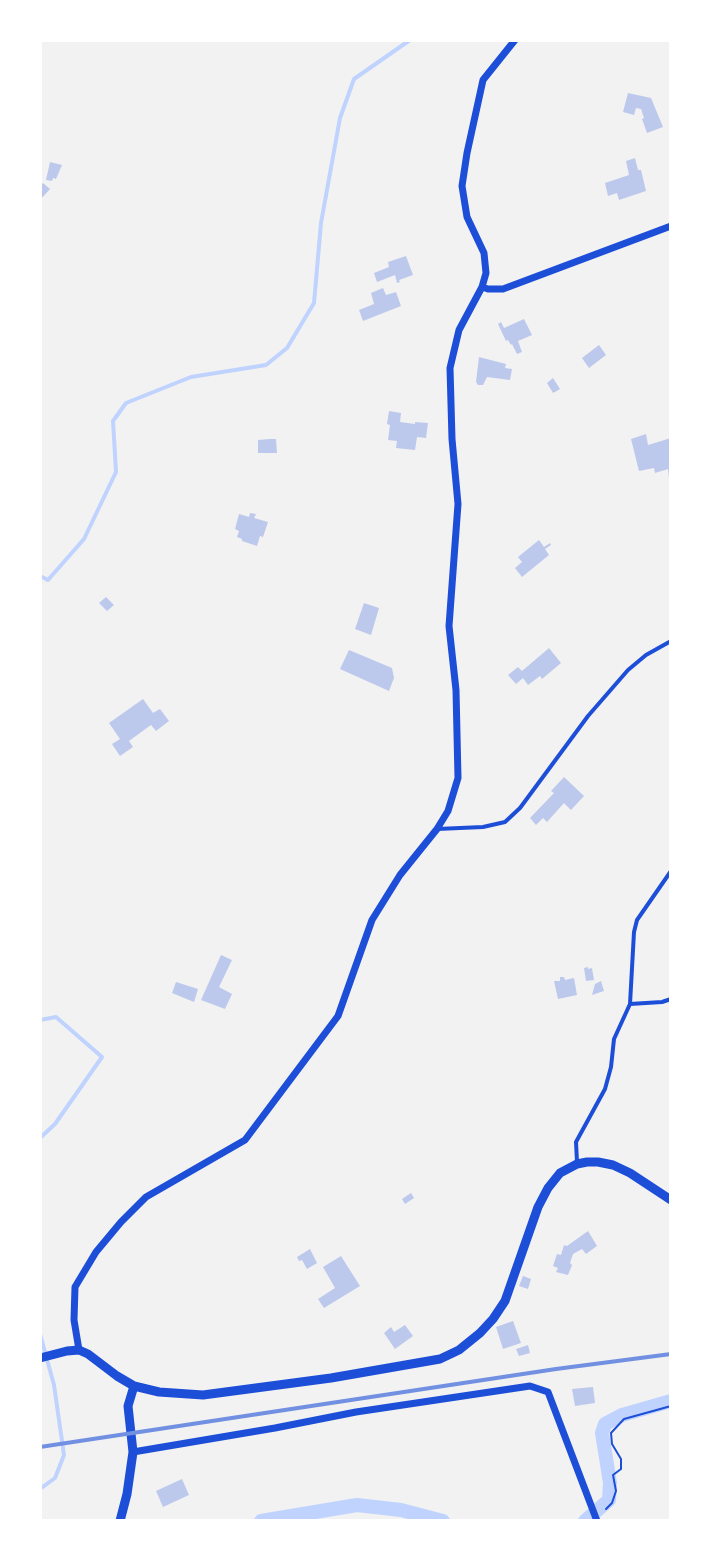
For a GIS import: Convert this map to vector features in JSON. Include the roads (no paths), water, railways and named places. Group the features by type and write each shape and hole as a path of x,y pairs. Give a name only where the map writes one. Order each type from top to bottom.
{"street":[{"path":"79,1350 74,1320 75,1287 96,1252 146,1197 245,1140 338,1016 372,920 400,875 448,811 458,778 456,690 449,626 458,504 450,368 459,330 486,273 484,253 467,217 462,186 483,80 515,40"},
{"path":"482,287 503,289 671,226"},
{"path":"40,1358 79,1350 134,1386 179,1395 224,1393 440,1359 459,1350 486,1326 505,1301 538,1207 560,1173 577,1164 598,1162 613,1165 671,1200"},
{"path":"120,1521 133,1452 128,1406 134,1386"},
{"path":"133,1452 356,1412 530,1386 548,1392 597,1520"}],"lane":[{"path":"437,829 483,827 505,822 520,808 588,716 628,670 671,641"},
{"path":"577,1164 576,1142 605,1089 614,1039 630,1004 637,920 671,871"},
{"path":"630,1004 671,999"}],"waterway":[{"path":"40,576 48,580 84,539 116,472 113,421 126,403 191,377 266,365 287,348 314,303 321,223 340,118 354,79 410,40"},
{"path":"40,1020 56,1017 102,1057 55,1124 40,1138"},
{"path":"40,1334 54,1385 64,1455 55,1478 40,1489"},
{"path":"585,1521 609,1500 610,1483 602,1433 605,1424 622,1415 671,1401"},
{"path":"261,1521 357,1505 401,1510 443,1521"}],"railway":[{"path":"40,1447 671,1354"}]}
